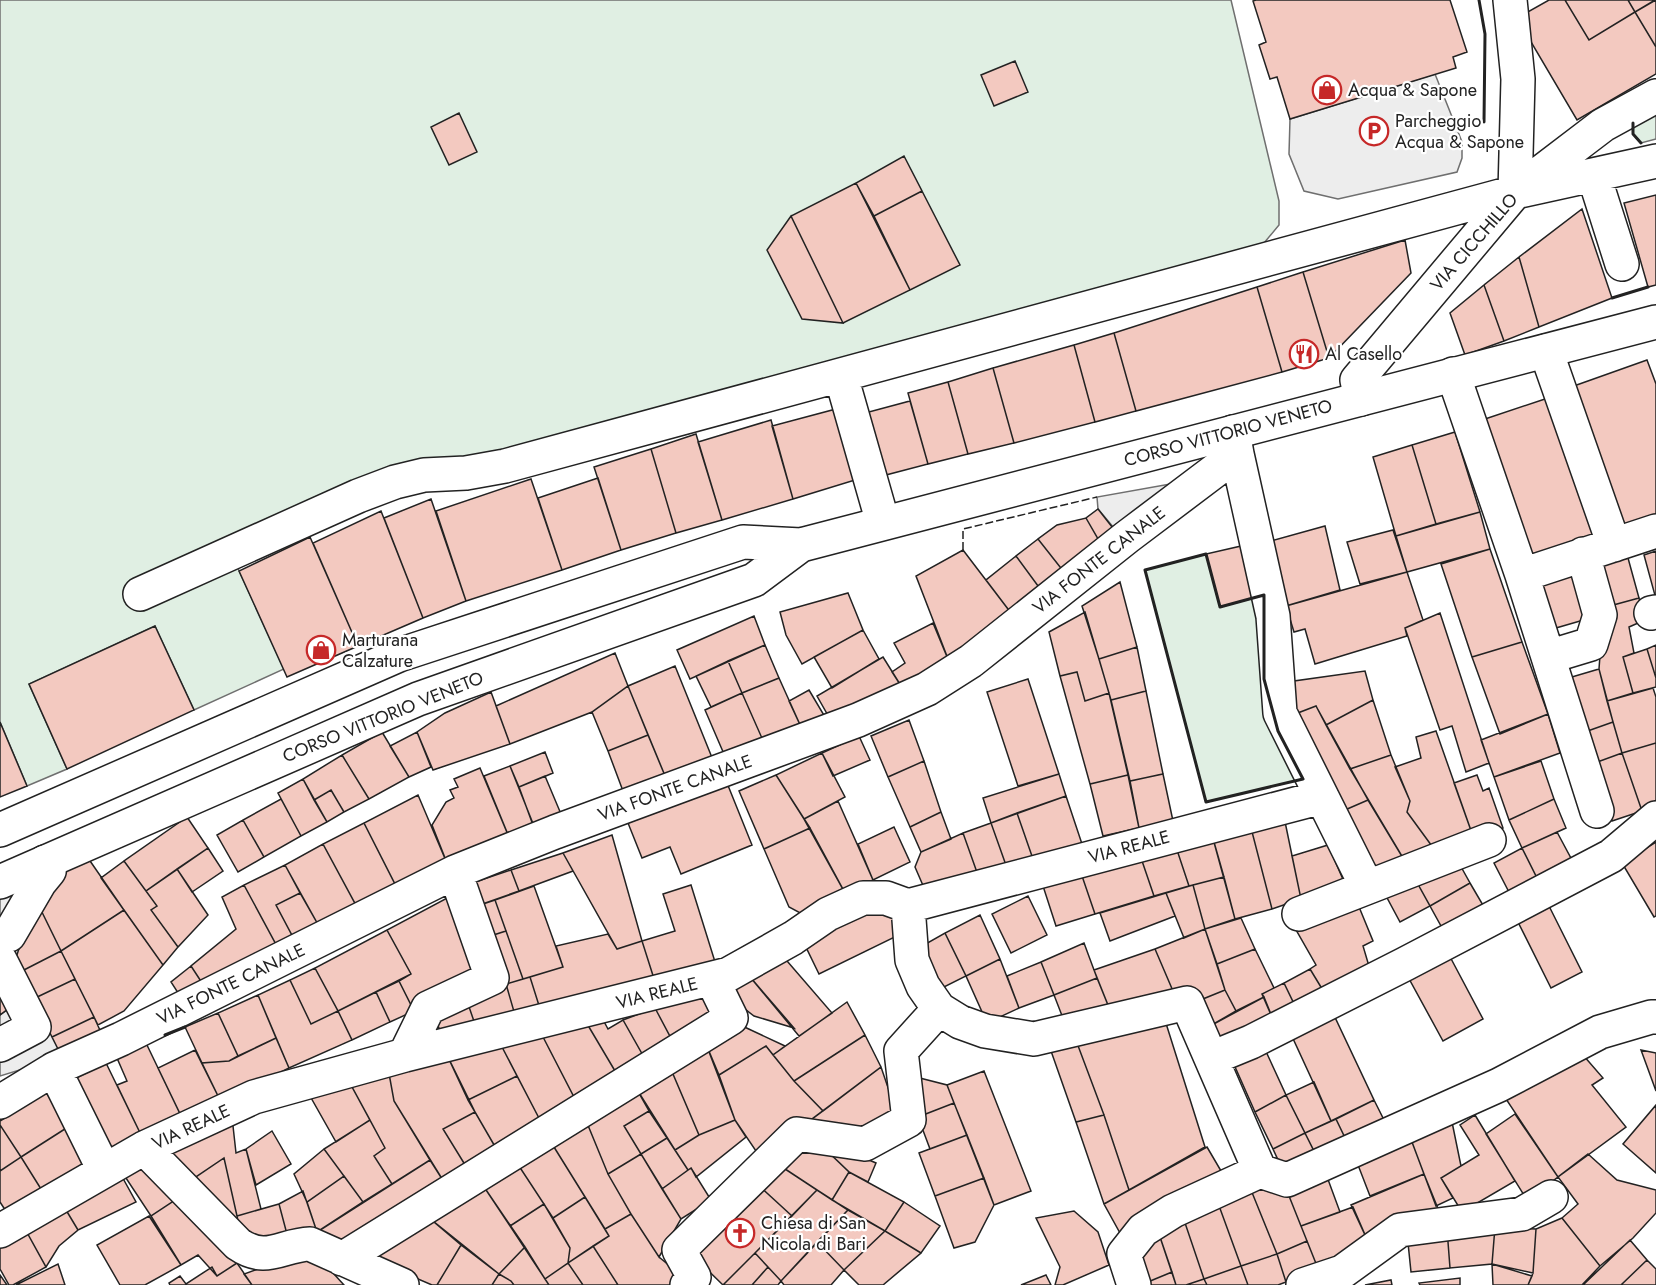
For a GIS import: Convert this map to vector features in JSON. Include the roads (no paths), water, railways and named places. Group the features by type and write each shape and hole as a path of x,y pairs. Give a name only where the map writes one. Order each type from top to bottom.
{"street":[{"path":"1512,1 1518,79 1515,192"},
{"name":"VIA CICCHILLO","path":"1361,399 1356,380 1515,192 1603,125 1656,96"},
{"path":"140,594 358,496 395,482 424,475 466,473 505,466 1515,192 1656,161"},
{"path":"1594,176 1622,264"},
{"name":"CORSO VITTORIO VENETO","path":"0,830 399,655 743,542 801,545 1235,443 1361,399 1655,325"},
{"path":"1546,351 1598,550 1600,615 1591,644 1548,657"},
{"path":"1453,374 1522,575 1597,811"},
{"path":"841,376 883,524"},
{"path":"1235,443 1273,616 1280,713 1367,887"},
{"name":"VIA FONTE CANALE","path":"54,1069 121,1039 455,872 576,824 858,720 927,689 970,661 1127,537 1235,443"},
{"path":"1522,575 1656,531"},
{"name":"CORSO VITTORIO VENETO","path":"0,882 418,699 754,580 801,545"},
{"name":"VIA REALE","path":"0,1231 144,1148 254,1097 405,1055 729,974 793,938 828,914 863,898 886,898 908,906 1322,797"},
{"path":"1212,1058 1262,1037 1611,856 1656,818"},
{"path":"1299,914 1489,840"},
{"path":"0,937 9,935 40,882 49,871 45,862"},
{"path":"405,1055 428,1008 492,978 455,872"},
{"path":"908,906 912,960 923,986 939,1009 960,1022 985,1032 1034,1039 1187,1003 1260,1171"},
{"path":"0,960 34,1027 0,1045"},
{"path":"342,1259 731,1018 712,979"},
{"path":"687,1285 694,1277 679,1250 797,1134 865,1144 909,1120 901,1051 939,1009"},
{"path":"1123,1281 1124,1254 1143,1230 1173,1211 1260,1171 1287,1180 1499,1085 1599,1032 1656,1017"},
{"path":"0,1084 54,1069"},
{"path":"0,1102 54,1069"},
{"path":"54,1069 104,1170"},
{"path":"144,1148 238,1244 248,1250 258,1254 269,1254 302,1244 310,1244 402,1285"},
{"path":"1303,1285 1342,1272 1400,1230 1522,1214 1551,1197"}],"place":[{"name":"Acqua & Sapone","path":"1327,90"},
{"name":"Parcheggio Acqua & Sapone","path":"1374,131"},
{"name":"Al Casello","path":"1304,354"},
{"name":"Marturana Calzature","path":"321,650"},
{"name":"Chiesa di San Nicola di Bari","path":"740,1233"}]}
